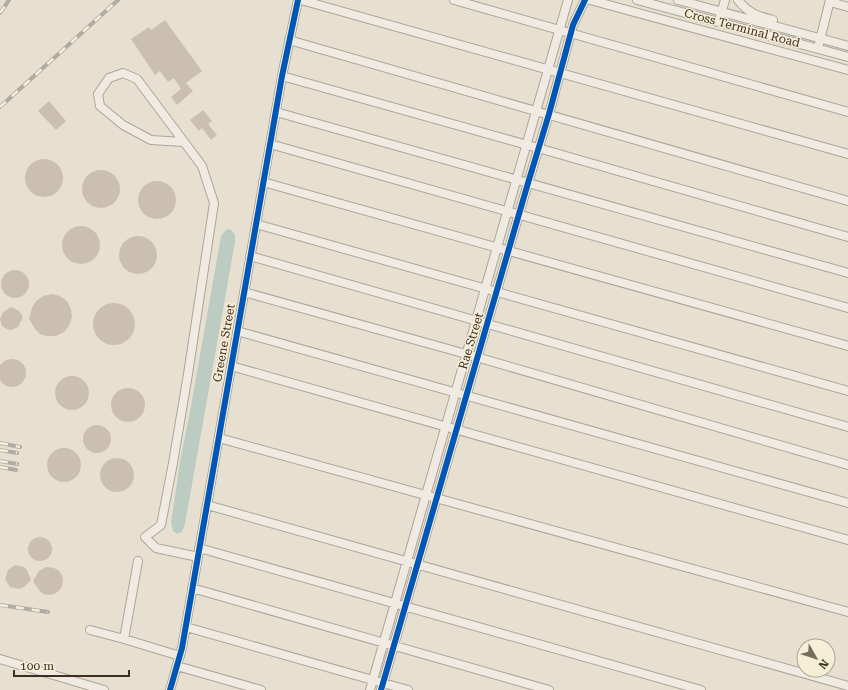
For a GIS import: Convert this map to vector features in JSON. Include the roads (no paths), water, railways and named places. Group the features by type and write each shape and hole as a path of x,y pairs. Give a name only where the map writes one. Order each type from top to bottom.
{"street":[{"name":"Greene Street","path":"170,690 180,656 186,627 282,76 289,40 300,0"},
{"path":"300,0 848,154"},
{"path":"454,0 848,112"},
{"name":"Rae Street","path":"370,690 568,0"},
{"name":"Rae Street","path":"382,687 477,357 488,324 508,250 549,114 571,33 585,0"},
{"path":"590,0 848,70"},
{"name":"Cross Terminal Road","path":"637,0 848,57"},
{"name":"Cross Terminal Road","path":"678,0 848,46"},
{"path":"718,22 725,0"},
{"path":"738,0 744,8 758,16 796,27 806,35"},
{"path":"817,48 830,1 848,7"},
{"path":"289,40 848,201"},
{"path":"184,142 151,140 123,125 100,106 98,94 109,78 124,73 137,79 202,166 214,203 187,382 161,525 145,537 156,548 198,557"},
{"path":"282,76 848,237"},
{"path":"276,112 848,273"},
{"path":"270,144 848,308"},
{"path":"263,182 848,346"},
{"path":"256,224 848,391"},
{"path":"250,256 848,427"},
{"path":"244,292 477,357 848,465"},
{"path":"237,331 848,503"},
{"path":"231,366 848,540"},
{"path":"219,438 848,612"},
{"path":"207,505 848,686"},
{"path":"199,548 701,690"},
{"path":"124,639 138,561"},
{"path":"192,588 549,690"},
{"path":"186,627 373,680 382,687 408,690"},
{"path":"90,630 180,656"},
{"path":"0,659 104,690"},
{"path":"177,666 261,690"}],"railway":[{"path":"0,13 9,0"},
{"path":"0,107 118,0"},
{"path":"0,443 20,447"},
{"path":"0,450 17,453"},
{"path":"0,461 17,464"},
{"path":"0,467 16,470"},
{"path":"0,605 48,612"}]}
